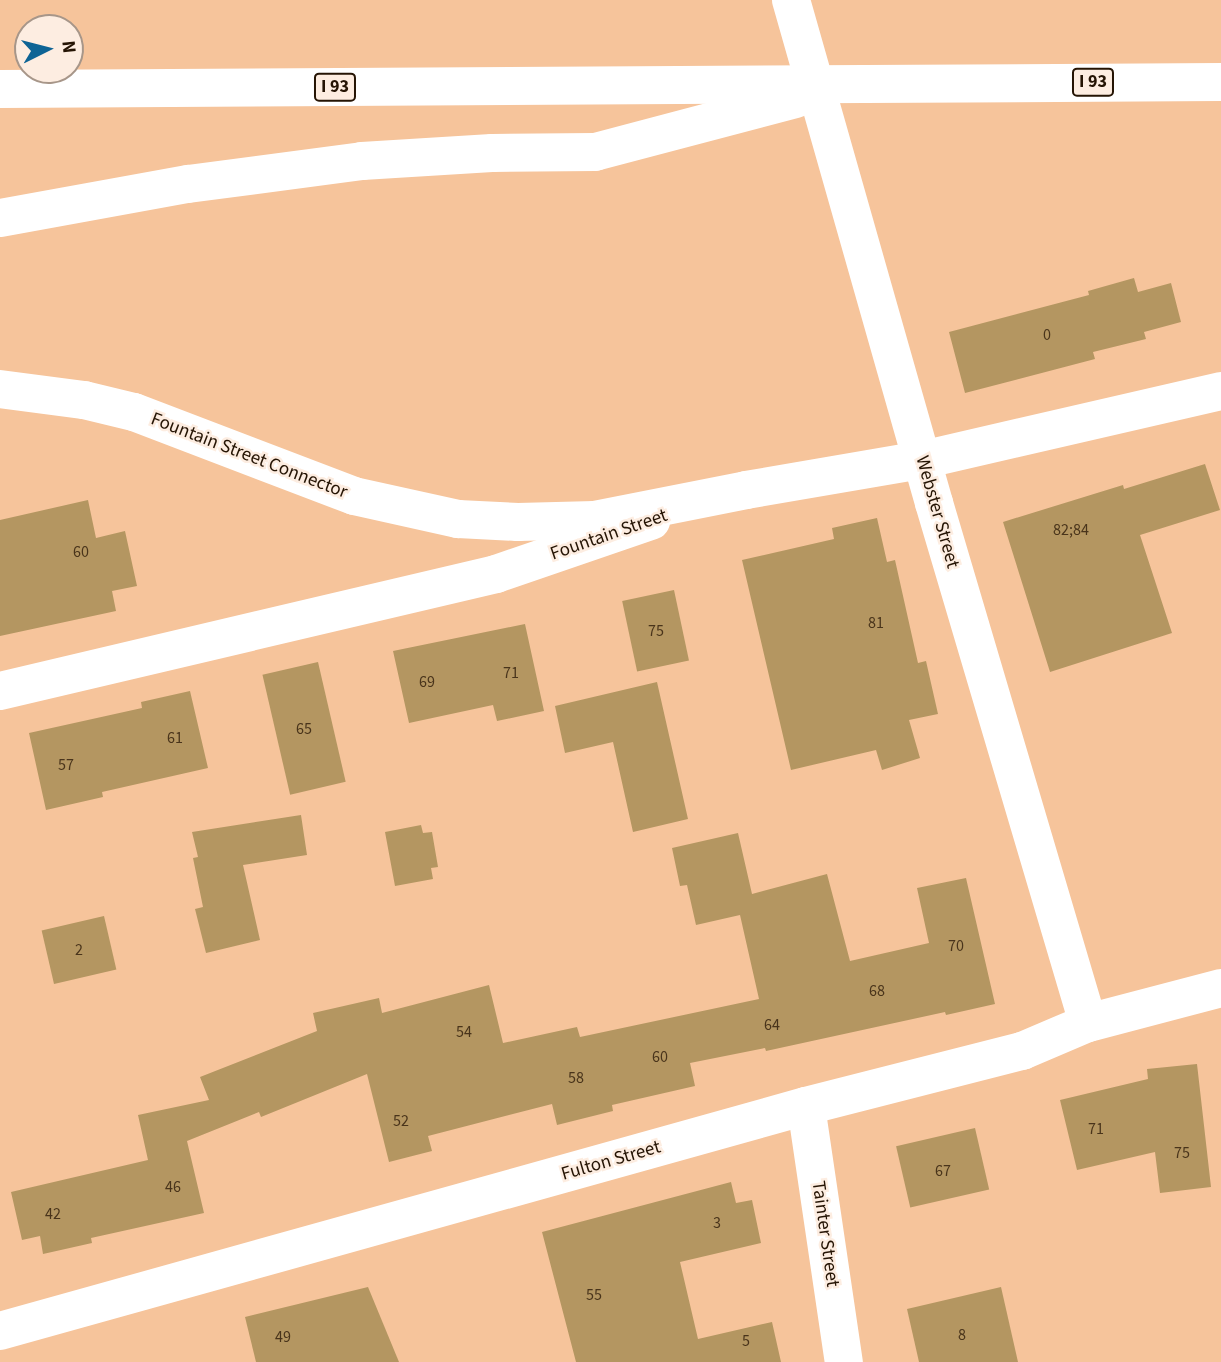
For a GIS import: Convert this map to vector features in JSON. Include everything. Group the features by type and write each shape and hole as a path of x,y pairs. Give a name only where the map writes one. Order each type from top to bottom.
{"main road":[{"name":"Webster Street","path":"791,0 922,460 1088,1023"},
{"name":"I 93","path":"0,89 1221,82"},
{"path":"0,218 188,184 335,164 440,156 595,152 850,85"},
{"name":"Fountain Street Connector","path":"0,389 84,400 134,412 354,496 458,519 530,522 595,520 746,489"},
{"name":"Fountain Street","path":"0,691 496,574 746,489 922,460 1221,391"},
{"name":"Fulton Street","path":"0,1331 806,1106 1022,1051 1088,1023 1221,988"},
{"name":"Tainter Street","path":"806,1106 844,1362"}],"building":[{"path":"1134,278 1138,292 1171,283 1181,322 1144,332 1146,339 1093,352 1095,359 965,393 949,332 1089,295 1088,291"},
{"path":"1205,464 1220,510 1140,535 1172,633 1050,672 1003,522 1123,485 1124,489"},
{"path":"88,500 96,538 125,531 137,586 112,591 116,611 0,636 0,520"},
{"path":"877,518 887,562 895,560 918,663 926,661 938,714 909,720 920,758 882,770 876,750 791,770 742,560 834,539 832,528"},
{"path":"674,590 689,660 637,671 622,601"},
{"path":"525,624 544,711 497,721 493,705 409,723 393,651"},
{"path":"318,662 346,782 290,795 262,675"},
{"path":"657,682 688,819 633,832 613,742 565,753 555,706"},
{"path":"190,691 208,768 102,792 103,797 46,810 29,733 142,708 141,702"},
{"path":"301,815 307,855 243,865 260,940 206,953 195,909 203,907 193,858 198,857 192,832"},
{"path":"421,825 423,833 432,832 438,867 431,868 433,879 395,886 385,832"},
{"path":"738,833 752,894 827,874 850,961 929,943 917,888 966,878 995,1004 946,1015 945,1012 766,1051 765,1048 690,1063 695,1086 612,1105 613,1111 557,1125 552,1104 428,1136 432,1151 389,1162 367,1074 261,1117 259,1112 187,1141 204,1213 91,1238 92,1243 43,1254 40,1236 22,1240 11,1192 148,1160 138,1115 209,1100 200,1077 317,1031 313,1013 379,998 382,1013 489,985 503,1043 577,1027 580,1037 759,999 740,915 696,925 687,885 680,886 672,848"},
{"path":"104,916 116,970 54,984 42,930"},
{"path":"1197,1064 1211,1187 1160,1193 1155,1152 1077,1170 1060,1100 1148,1079 1147,1069"},
{"path":"975,1128 989,1189 910,1208 896,1146"},
{"path":"731,1182 736,1203 752,1200 761,1243 680,1262 698,1339 772,1322 781,1362 576,1362 542,1232"},
{"path":"368,1287 399,1362 256,1362 245,1317"},
{"path":"1001,1287 1018,1362 919,1362 907,1309"}]}
